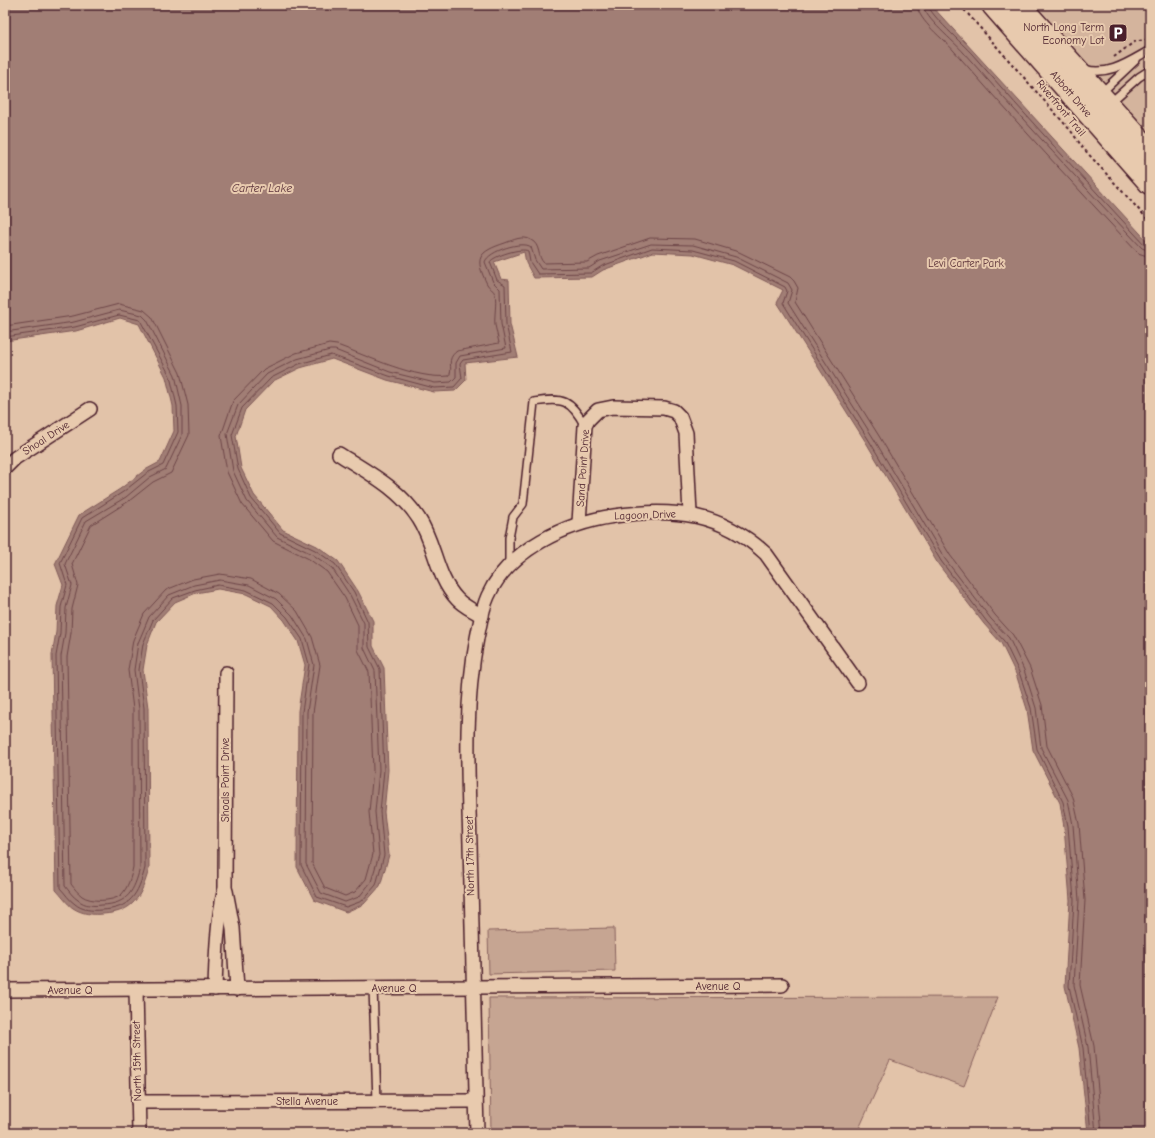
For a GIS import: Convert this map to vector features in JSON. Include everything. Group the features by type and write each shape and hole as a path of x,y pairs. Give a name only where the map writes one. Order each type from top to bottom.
{"highway":[{"name":"Abbott Drive","path":"992,5 1097,105 1150,151"},
{"name":"Abbott Drive","path":"1019,5 1067,59 1150,183"}],"street":[{"name":"Sand Point Drive","path":"580,523 585,426 594,414 609,407 664,408 677,414 685,426 690,514"},
{"name":"Shoal Drive","path":"5,468 15,458 90,409"},
{"path":"340,454 396,491 408,504 420,520 450,590 461,603 482,616"},
{"name":"Lagoon Drive","path":"496,583 509,567 538,544 564,529 580,523 626,514 659,512 690,514 705,517 731,528 753,542 766,554 858,683"},
{"name":"North 17th Street","path":"477,1133 468,756 470,679 482,616 488,596 496,583"},
{"name":"Shoals Point Drive","path":"226,673 225,888 233,928 236,988"},
{"name":"Shoals Point Drive","path":"216,989 216,952 220,911 225,888"},
{"name":"Avenue Q","path":"5,990 782,985"},
{"name":"North 15th Street","path":"136,989 139,1133"},
{"name":"Stella Avenue","path":"138,1102 476,1101"}],"lane":[{"path":"1067,59 1080,67 1098,72 1106,71 1141,56 1150,50"},
{"path":"1097,105 1141,56"},
{"path":"1097,105 1150,70"},
{"path":"509,567 509,538 513,517 523,504 534,402 549,400 569,403 577,411 585,426"},
{"path":"373,988 378,1101"}],"path":[{"name":"Riverfront Trail","path":"960,5 1071,131 1083,148 1150,222"},
{"path":"1114,57 1129,45 1140,40 1150,39"}],"shaded area":[{"path":"1037,5 1150,5 1150,132 1081,55"},
{"path":"614,928 615,971 489,974 488,931"},
{"path":"998,997 964,1086 890,1060 857,1133 491,1133 489,998"}],"water":[{"name":"Carter Lake","path":"5,5 931,5 1150,244 1150,1133 1088,1133 1079,1048 1065,986 1070,900 1064,827 1060,803 1033,750 1027,709 1016,674 1001,643 984,624 938,564 867,444 777,302 783,290 733,265 693,254 653,252 603,270 592,277 534,278 526,263 524,252 494,262 501,279 509,280 510,324 518,357 465,363 466,380 455,391 434,392 387,380 332,359 300,368 273,381 245,410 236,436 241,468 254,495 283,530 317,546 338,561 358,591 373,621 373,646 384,668 388,770 384,812 389,855 380,886 364,904 346,912 314,900 297,867 298,711 305,665 298,641 284,620 271,606 246,594 218,589 196,593 175,602 156,622 147,645 143,670 148,708 149,869 143,888 135,901 122,910 114,913 88,914 73,908 56,890 52,655 56,632 57,606 63,585 55,564 79,515 120,489 145,470 160,462 174,431 173,406 166,377 139,324 120,318 76,331 5,341"}],"place":[{"name":"North Long Term Economy Lot","path":"1118,33"}],"park label":[{"name":"Levi Carter Park","path":"966,263"}]}
